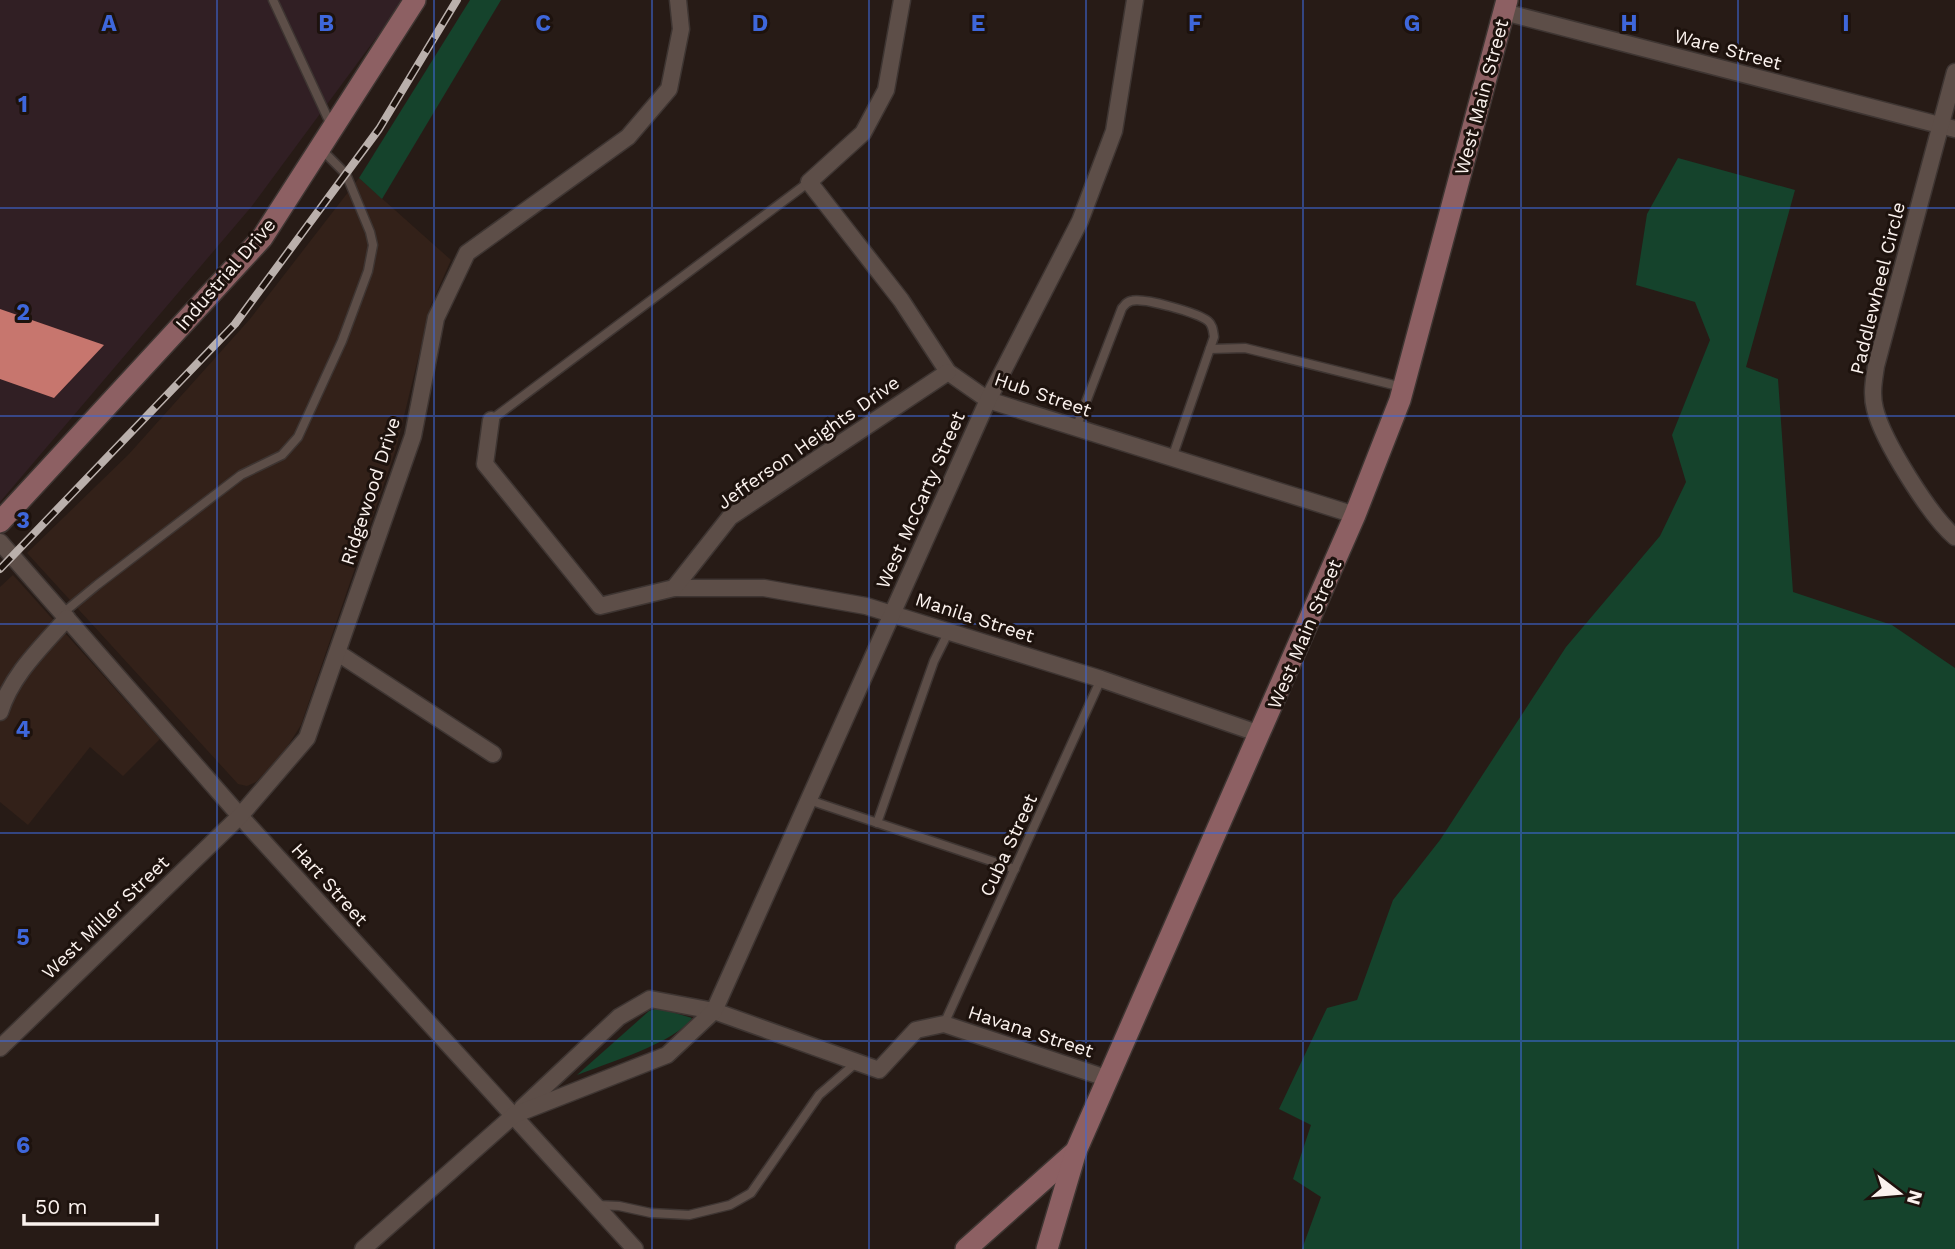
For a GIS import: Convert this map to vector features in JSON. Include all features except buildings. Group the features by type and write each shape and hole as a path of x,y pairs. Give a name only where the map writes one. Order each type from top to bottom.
{"main road":[{"name":"Industrial Drive","path":"0,522 262,238 415,0"},
{"name":"West Main Street","path":"1047,1249 1076,1151 1355,515 1404,387 1505,6"},
{"path":"966,1249 1076,1151"}],"street":[{"name":"Ridgewood Drive","path":"240,816 307,738 413,436 436,318 467,253 628,137 669,89 681,29 678,0"},
{"path":"809,182 863,133 886,90 902,0"},
{"name":"West McCarty Street","path":"514,1115 667,1055 714,1011 988,400 1080,221 1114,131 1135,0"},
{"name":"Ware Street","path":"1505,6 1948,128"},
{"name":"Paddlewheel Circle","path":"1955,72 1948,128 1876,366 1873,387 1874,407 1890,447 1940,522 1955,537"},
{"name":"Hub Street","path":"809,182 901,300 948,372 988,400 1355,515"},
{"name":"Jefferson Heights Drive","path":"674,588 730,517 948,372"},
{"name":"Manila Street","path":"491,420 485,464 600,606 674,588 764,587 866,606 1101,679 1260,733"},
{"name":"Hart Street","path":"0,542 240,816 635,1249"},
{"path":"0,712 5,697 20,672 65,616"},
{"path":"338,653 493,754"},
{"name":"West Miller Street","path":"0,1048 240,816"},
{"name":"West McCarty Street","path":"367,1248 619,1017 650,999 714,1011"},
{"name":"Havana Street","path":"714,1011 879,1070 916,1030 944,1024 1109,1079"}],"lane":[{"path":"273,0 332,128"},
{"path":"65,616 97,585 241,475 282,455 298,437 342,341 368,271 373,245 345,174 320,148"},
{"path":"491,420 809,182"},
{"path":"1076,428 1122,308 1127,302 1143,300 1207,320 1214,337 1172,458"},
{"path":"1210,349 1245,348 1404,387"},
{"path":"877,823 934,661 949,631"},
{"name":"Cuba Street","path":"944,1024 1101,679"},
{"path":"809,800 1014,869"},
{"path":"595,1205 689,1215 730,1205 751,1193 819,1095 857,1062"}],"shaded area":[{"path":"0,0 404,0 252,206 0,502"},
{"path":"359,178 451,260 431,305 396,449 301,725 282,755 256,782 247,786 238,784 27,553 129,454 250,319"},
{"path":"13,575 160,739 123,776 90,747 28,825 0,802 0,587"}],"green space":[{"path":"470,0 501,0 382,199 359,178"},
{"path":"1678,158 1795,190 1746,367 1778,379 1793,592 1892,625 1955,668 1955,1249 1302,1249 1321,1197 1293,1179 1311,1125 1279,1109 1327,1008 1357,1000 1393,900 1440,840 1566,647 1660,536 1686,482 1672,435 1710,340 1695,302 1636,285 1647,214"},
{"path":"658,1008 692,1018 671,1036 656,1044 577,1075 649,1011"}],"railway":[{"path":"0,569 235,324 379,129 457,0"}]}
